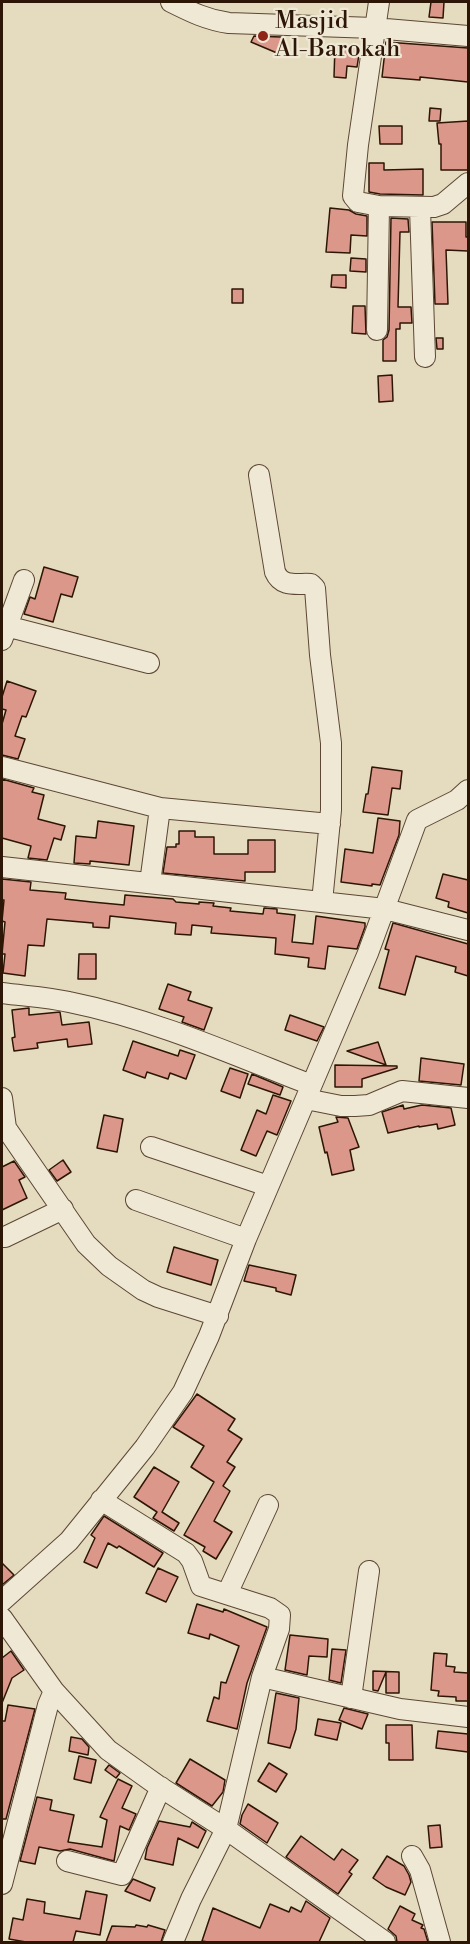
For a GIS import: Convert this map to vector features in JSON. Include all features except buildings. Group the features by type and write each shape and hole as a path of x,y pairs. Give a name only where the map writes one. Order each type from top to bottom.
{"street":[{"path":"171,2 211,21 374,28 468,36"},
{"path":"379,2 358,145 353,196 358,202 379,206 434,207 443,204 468,183"},
{"path":"378,330 379,206"},
{"path":"420,208 425,357"},
{"path":"259,475 278,579 284,583 312,584 315,588 320,655 331,743 331,810 322,902"},
{"path":"24,580 4,633 149,663"},
{"path":"2,767 160,808 330,824"},
{"path":"2,1601 69,1541 145,1447 183,1392 218,1316 268,1185 385,909 417,820 457,800 468,790"},
{"path":"150,883 160,808"},
{"path":"2,867 385,909 468,930"},
{"path":"2,993 69,1002 188,1036 341,1106 369,1105 402,1091 468,1098"},
{"path":"2,1098 6,1128 86,1244 110,1266 143,1290 218,1316"},
{"path":"151,1147 268,1185"},
{"path":"136,1200 246,1239"},
{"path":"5,1238 63,1209"},
{"path":"101,1500 186,1552 192,1561 201,1586 270,1608 280,1614 280,1624 262,1677 226,1829 191,1899 173,1942"},
{"path":"227,1594 268,1505"},
{"path":"351,1698 369,1571"},
{"path":"2,1618 54,1691 108,1750 226,1829 385,1942"},
{"path":"262,1677 400,1709 468,1717"},
{"path":"2,1884 48,1705 54,1691"},
{"path":"67,1861 122,1875 161,1787"},
{"path":"412,1856 420,1870 440,1942"}],"place":[{"name":"Masjid Al-Barokah","path":"263,36"}]}
